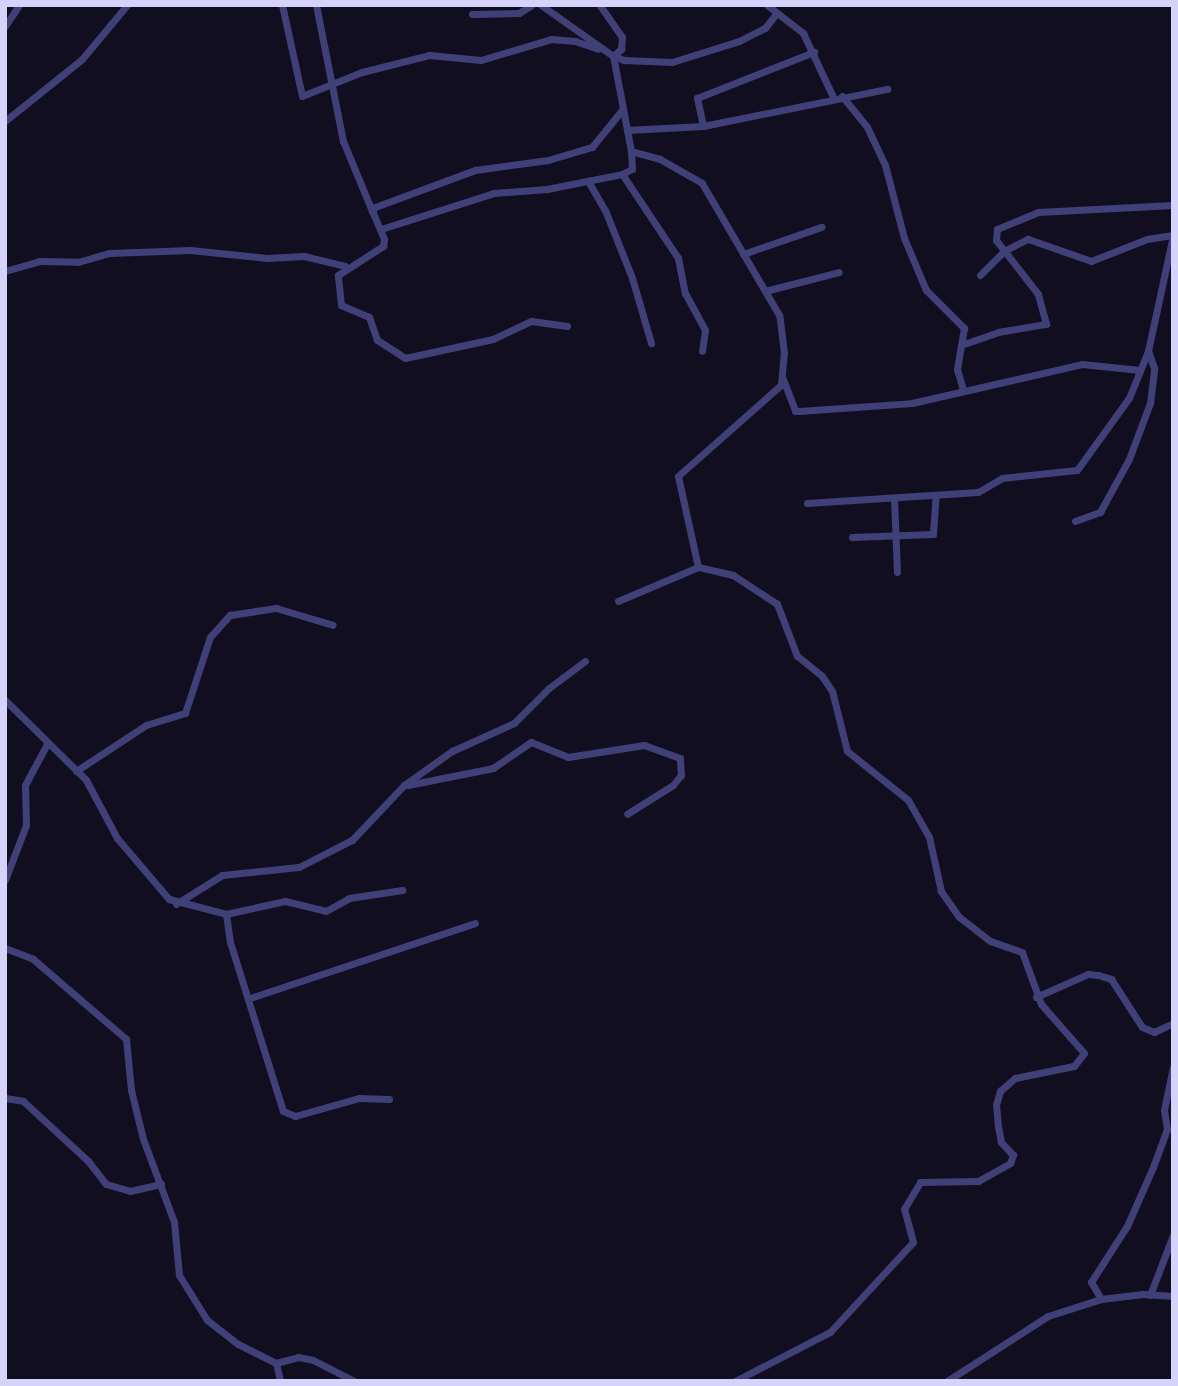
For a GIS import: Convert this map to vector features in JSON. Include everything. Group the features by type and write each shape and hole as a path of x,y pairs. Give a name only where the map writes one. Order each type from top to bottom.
{"street":[{"path":"5,26 19,5"},
{"path":"5,121 82,60 127,5"},
{"path":"282,5 302,96 331,83 429,55 481,60 551,39 575,41 624,61 672,62 739,41 765,28 775,15"},
{"path":"316,5 343,141 381,229 383,246 345,266 338,275 341,305 369,317 377,340 400,357 493,339 531,321 567,326"},
{"path":"472,14 519,13 532,5"},
{"path":"541,5 598,49"},
{"path":"601,5 622,37 621,49 612,56"},
{"path":"767,5 775,15 803,33 833,97"},
{"path":"702,126 697,98 814,52"},
{"path":"381,229 494,193 588,181 622,174 633,166 612,56"},
{"path":"627,130 702,126 833,97 887,89"},
{"path":"842,96 867,127 885,165 904,238 926,290 935,304 961,322 957,369 963,390"},
{"path":"372,211 410,191 475,170 548,160 592,147 622,110"},
{"path":"631,151 660,159 702,183 779,315 783,379 794,411 912,403 1082,364 1140,370"},
{"path":"622,174 678,258 685,293 705,330 702,351"},
{"path":"588,181 605,210 632,278 651,343"},
{"path":"961,345 998,332 1046,324 1038,294 1004,251 994,234 997,229 1038,212 1173,205"},
{"path":"743,254 821,227"},
{"path":"807,503 978,492 1002,478 1077,470 1129,398 1148,351 1169,268 1173,235 1147,239 1098,260 1035,239 1017,242 980,275"},
{"path":"5,271 39,261 78,262 109,253 190,250 267,258 304,256 345,266"},
{"path":"765,292 839,272"},
{"path":"1075,521 1100,512 1129,458 1150,402 1154,368 1148,351"},
{"path":"698,566 678,476 775,391 783,379"},
{"path":"852,537 892,538 933,534 936,495"},
{"path":"894,498 892,538 897,572"},
{"path":"618,601 698,566 733,575 777,604 797,656 822,676 832,691 847,751 908,800 929,837 941,891 959,918 974,930 1022,952 1036,997 1084,1053 1074,1066 1015,1078 1000,1091 996,1105 998,1127 1002,1142 1013,1155 1010,1163 978,1181 930,1181 915,1186 905,1209 913,1242 830,1332 734,1381"},
{"path":"76,771 146,725 185,713 210,637 230,615 276,608 333,625"},
{"path":"176,904 222,875 299,867 319,859 369,827 404,785 452,751 514,723 549,688 585,661"},
{"path":"5,700 86,780 117,838 176,904 226,914 285,901 326,911 349,898 401,890"},
{"path":"404,785 481,772 531,743 568,757 644,745 683,760 681,775 673,785 627,814"},
{"path":"5,880 26,825 25,785 47,744"},
{"path":"226,914 230,942 288,1116 326,1110 359,1098 389,1099"},
{"path":"250,998 475,923"},
{"path":"5,948 33,959 125,1039 131,1090 147,1153 174,1222 179,1275 218,1331 276,1363 298,1357 313,1360 354,1381"},
{"path":"1036,997 1088,974 1098,975 1111,979 1142,1027 1154,1032 1173,1023"},
{"path":"1101,1299 1091,1282 1127,1226 1153,1167 1167,1129 1164,1110 1173,1067"},
{"path":"5,1098 23,1101 89,1161 106,1184 130,1191 161,1184"},
{"path":"1150,1295 1172,1239"},
{"path":"947,1381 1048,1316 1101,1299 1173,1296"},
{"path":"276,1363 280,1381"}]}
